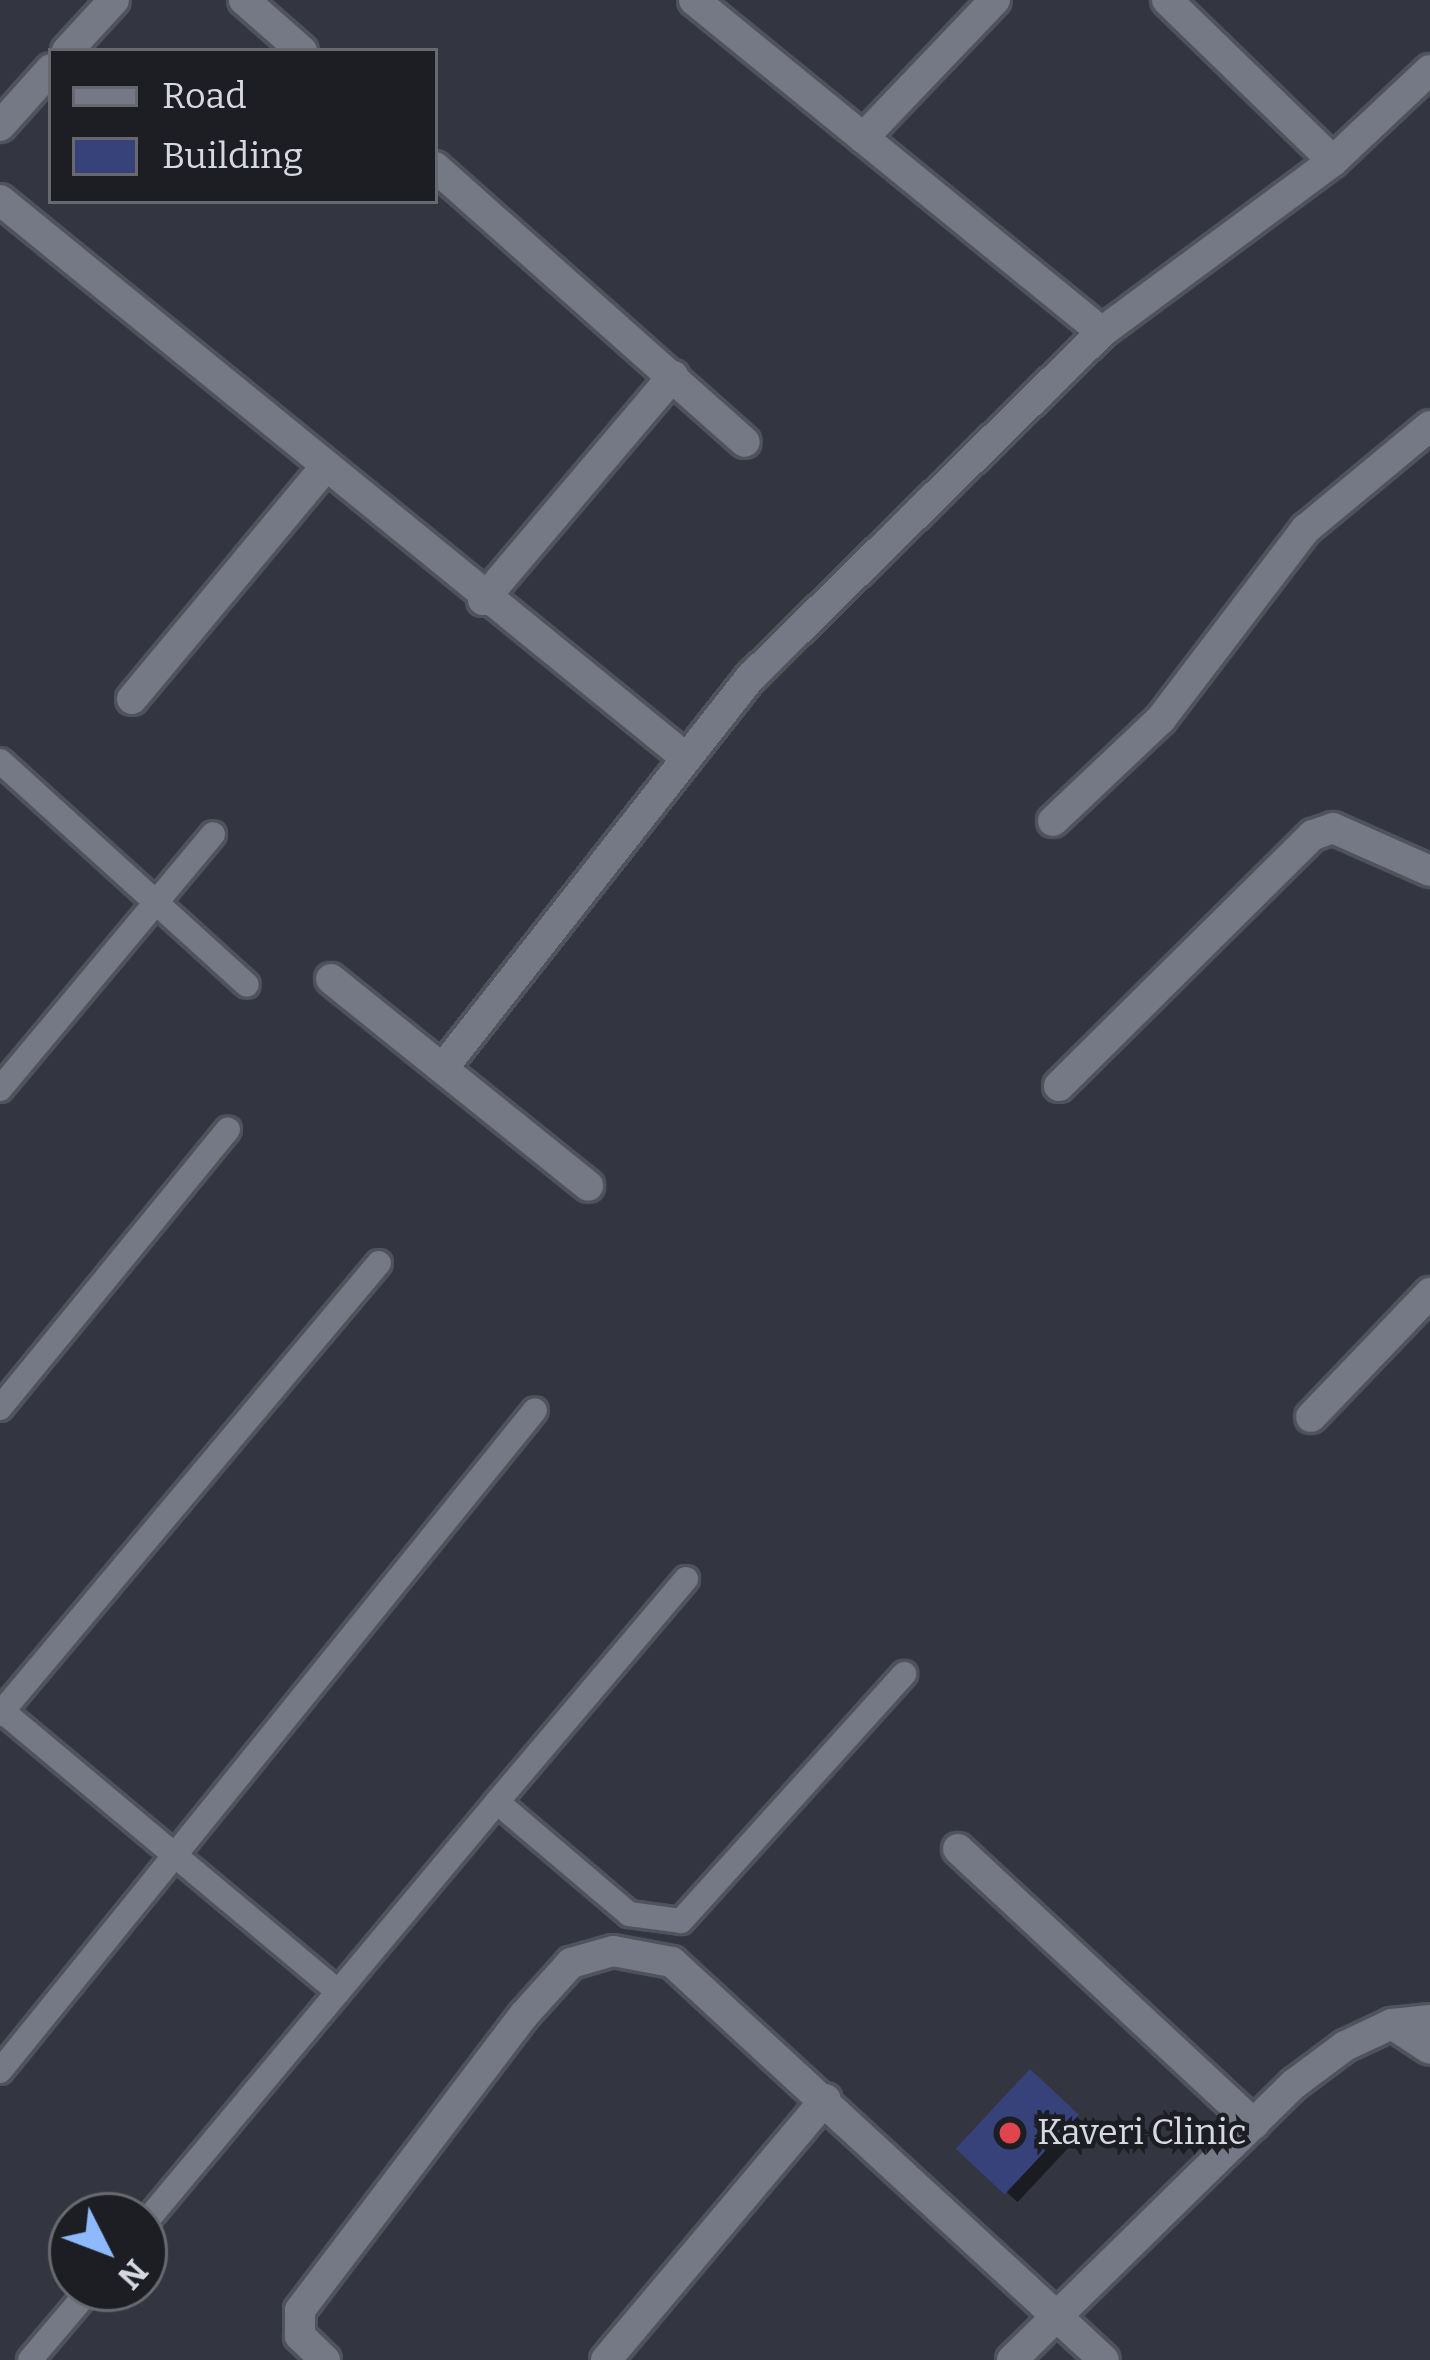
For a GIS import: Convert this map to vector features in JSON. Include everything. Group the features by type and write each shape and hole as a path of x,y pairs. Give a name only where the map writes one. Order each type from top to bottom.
{"street":[{"path":"71,48 114,0"},
{"path":"244,0 299,48"},
{"path":"694,0 1102,332"},
{"path":"863,138 995,0"},
{"path":"1167,0 1333,161"},
{"path":"442,1068 751,677 1102,332 1333,161 1430,70"},
{"path":"0,126 48,72"},
{"path":"438,170 745,442"},
{"path":"0,200 483,600 685,757"},
{"path":"483,600 674,376"},
{"path":"1053,821 1161,718 1306,529 1430,426"},
{"path":"132,699 326,466"},
{"path":"1059,1086 1313,835 1333,828 1430,872"},
{"path":"331,979 588,1186"},
{"path":"1311,1417 1430,1293"},
{"path":"958,1849 1254,2124"},
{"path":"326,2360 300,2336 300,2310 571,1963 613,1951 671,1962 826,2099 1054,2318 1104,2360"},
{"path":"1012,2360 1254,2124 1345,2046 1392,2024 1430,2020"},
{"path":"1392,2024 1430,2049"},
{"path":"606,2360 826,2099"}],"lane":[{"path":"0,761 247,985"},
{"path":"0,1090 213,834"},
{"path":"0,1408 228,1129"},
{"path":"338,1992 1,1711 379,1263"},
{"path":"0,2071 535,1410"},
{"path":"168,2195 686,1579"},
{"path":"497,1802 629,1914 681,1921 904,1674"},
{"path":"30,2360 71,2312"}],"building":[{"path":"1030,2069 1079,2115 1005,2194 956,2149"}],"place":[{"name":"Kaveri Clinic","path":"1010,2133"}]}
